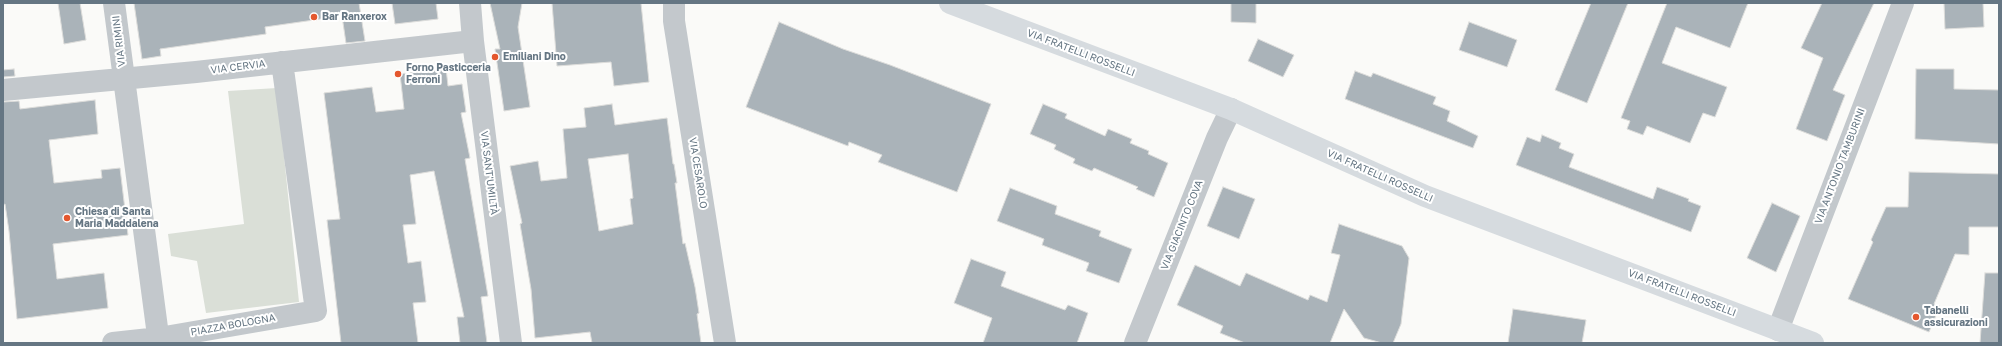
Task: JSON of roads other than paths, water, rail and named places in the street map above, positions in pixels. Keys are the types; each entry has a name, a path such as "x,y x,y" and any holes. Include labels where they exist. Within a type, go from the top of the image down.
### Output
{"main road":[{"name":"VIA FRATELLI ROSSELLI","path":"950,3 1232,109 1425,196 1813,343"}],"street":[{"name":"VIA RIMINI","path":"114,3 124,79"},
{"name":"VIA SANT'UMILTÀ","path":"470,3 473,41 511,343"},
{"name":"VIA CESAROLO","path":"674,3 674,21 725,343"},
{"name":"VIA ANTONIO TAMBURINI","path":"1778,330 1903,3"},
{"name":"VIA CERVIA","path":"3,90 196,72 473,41"},
{"name":"PIAZZA BOLOGNA","path":"159,340 316,311 282,62"},
{"path":"113,343 159,340 124,79"},
{"name":"VIA GIACINTO COVA","path":"1135,343 1217,138 1232,109"}],"place":[{"name":"Bar Ranxerox","path":"314,17"},
{"name":"Emiliani Dino","path":"495,57"},
{"name":"Forno Pasticceria Ferroni","path":"398,74"},
{"name":"Chiesa di Santa Maria Maddalena","path":"67,218"},
{"name":"Tabanelli assicurazioni","path":"1916,317"}]}
